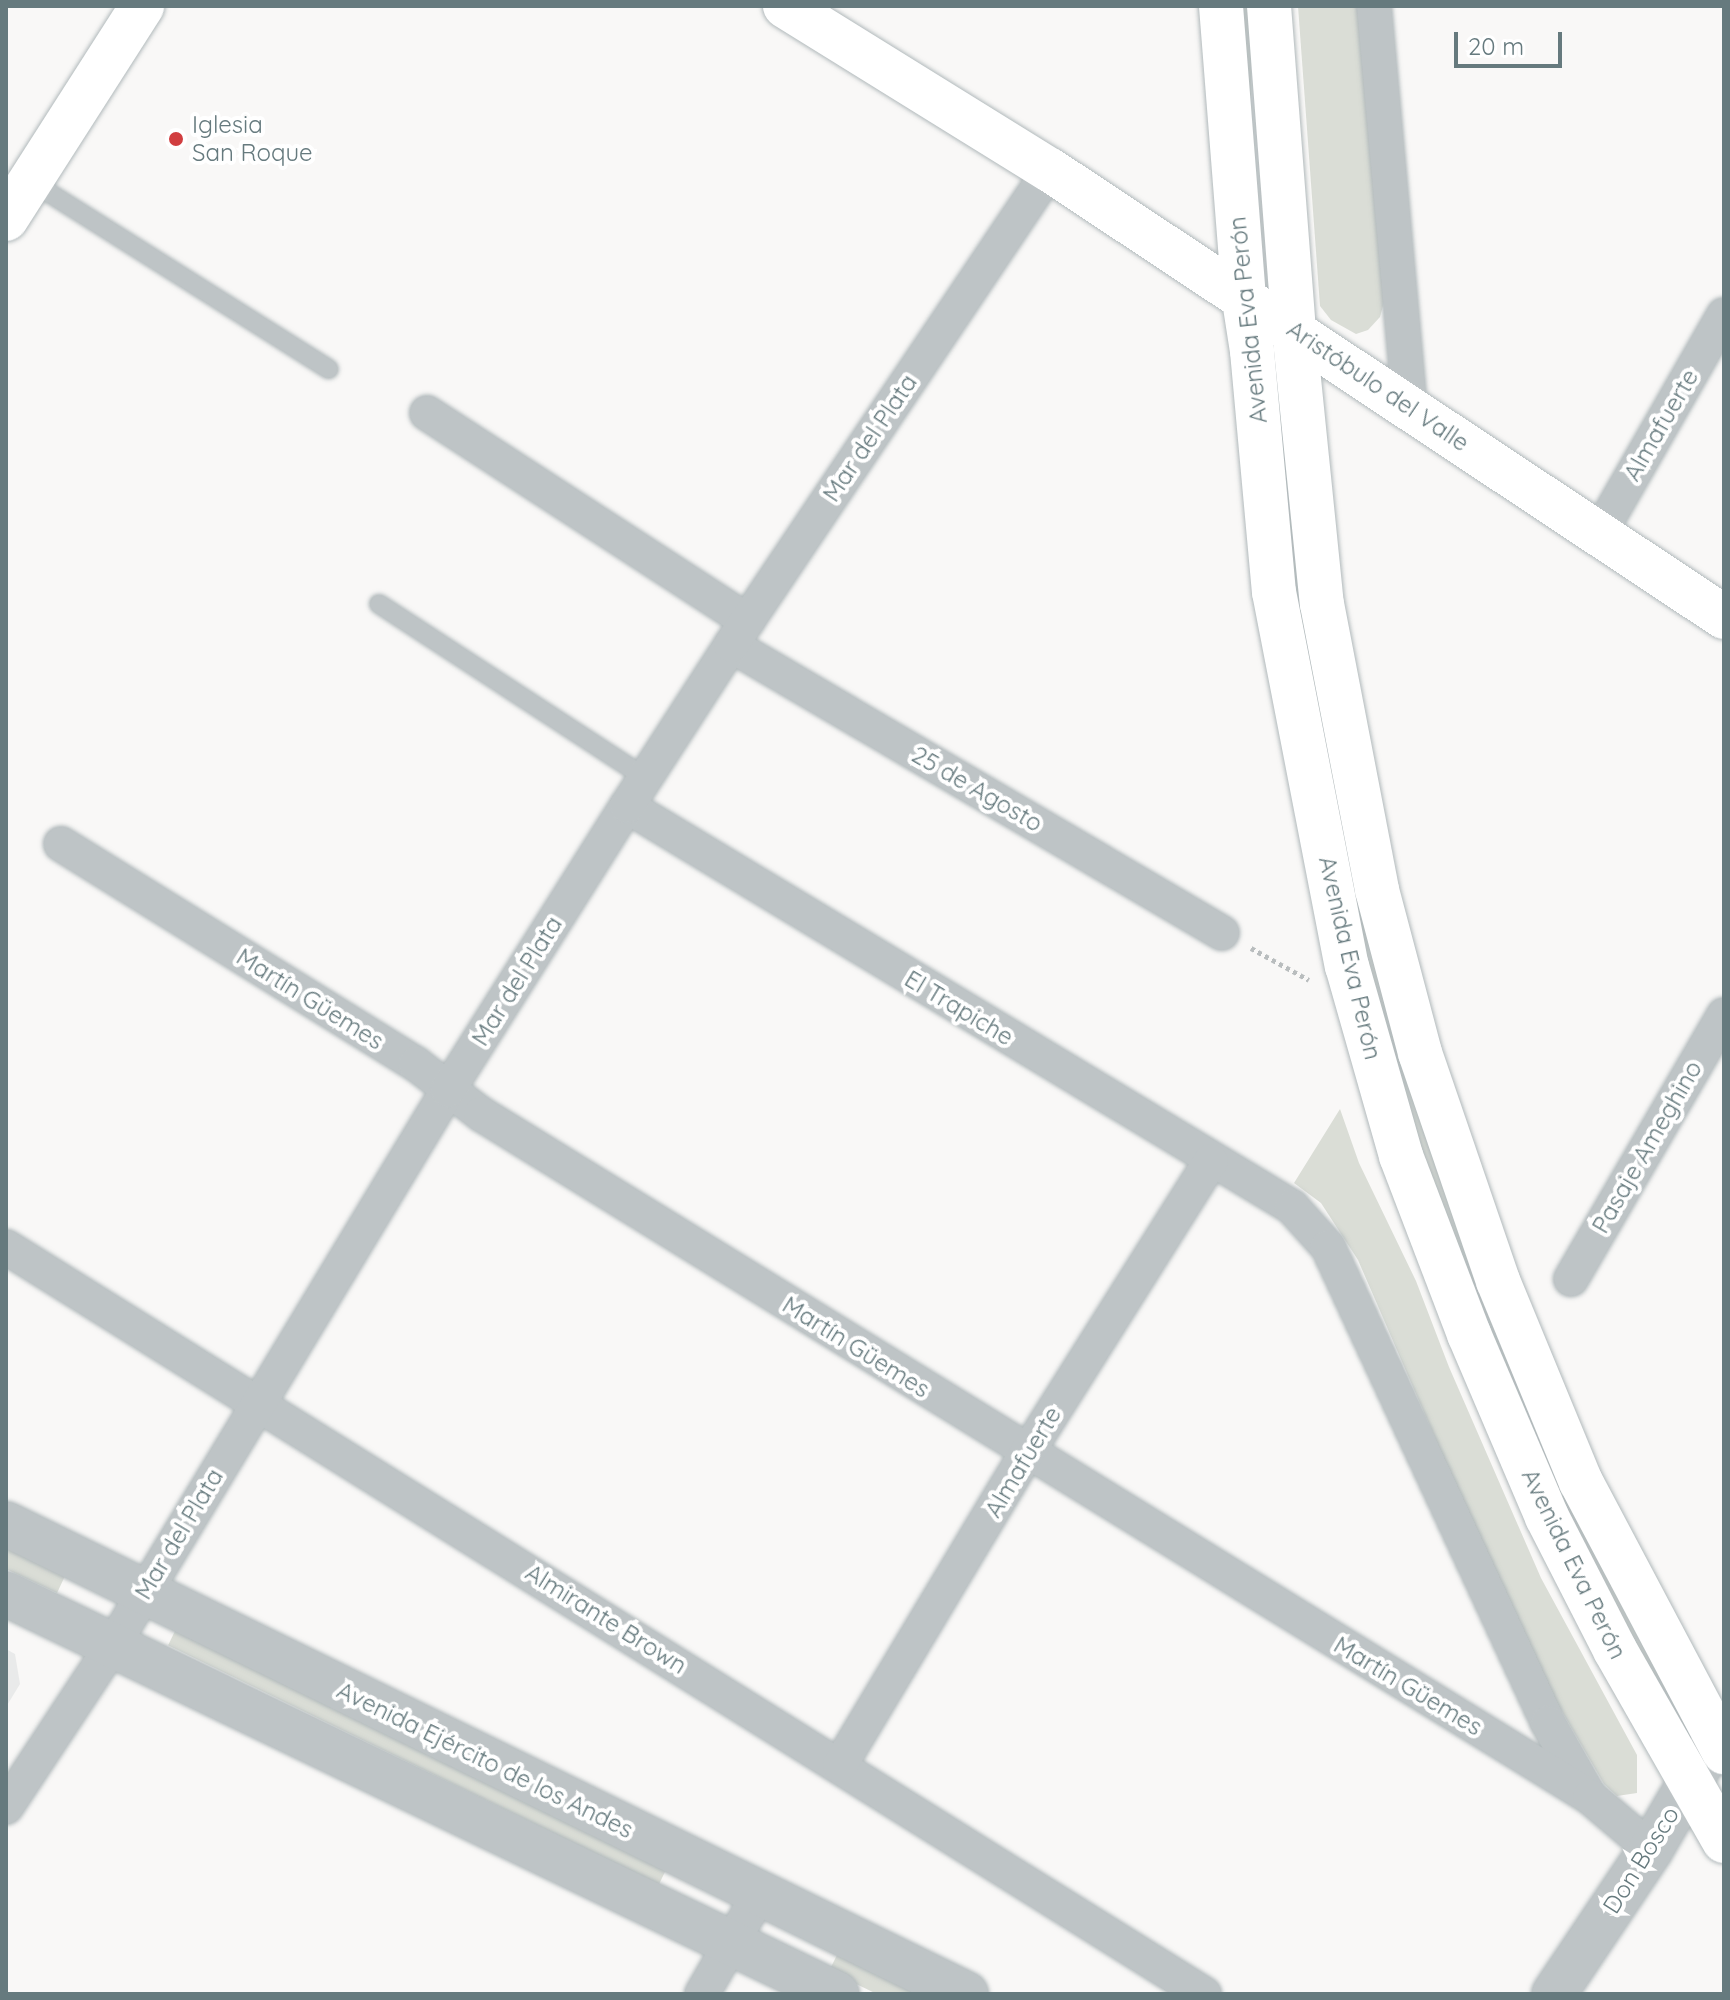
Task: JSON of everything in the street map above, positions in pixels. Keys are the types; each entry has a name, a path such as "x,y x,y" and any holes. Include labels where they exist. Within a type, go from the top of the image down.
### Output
{"main road":[{"path":"6,219 142,6"},
{"name":"Aristóbulo del Valle","path":"785,6 1050,170 1724,617"},
{"name":"Avenida Eva Perón","path":"1221,6 1244,300 1252,351 1274,592 1347,966 1401,1156 1469,1334 1547,1517 1615,1650 1724,1841"},
{"name":"Avenida Eva Perón","path":"1269,6 1294,330 1322,604 1377,890 1420,1053 1498,1281 1581,1482 1721,1738"}],"street":[{"path":"1374,6 1410,406"},
{"name":"Mar del Plata","path":"6,1807 113,1645 448,1090 627,806 739,633 1050,170"},
{"name":"Almafuerte","path":"1599,534 1724,315"},
{"name":"25 de Agosto","path":"427,413 739,633 1222,933"},
{"name":"El Trapiche","path":"627,806 1211,1161 1292,1207 1328,1247 1548,1723 1590,1797"},
{"name":"Martín Güemes","path":"61,844 416,1064 448,1090 1027,1453 1590,1797 1651,1849"},
{"name":"Pasaje Ameghino","path":"1571,1279 1724,1015"},
{"name":"Almafuerte","path":"840,1765 1027,1453 1211,1161"},
{"name":"Almirante Brown","path":"6,1247 1204,1994"},
{"name":"Avenida Ejército de los Andes","path":"6,1524 966,1994"},
{"path":"6,1594 837,1994"},
{"name":"Don Bosco","path":"1554,1994 1721,1738"},
{"path":"702,1994 734,1944 759,1895"}],"lane":[{"path":"30,181 329,369"},
{"path":"379,604 646,778"}],"path":[{"path":"1222,933 1320,986"}],"shaded area":[{"path":"1237,6 1251,6 1251,250 1237,250"},
{"path":"1298,6 1363,6 1386,295 1380,317 1368,330 1356,334 1331,320 1320,306"},
{"path":"1269,371 1282,386 1338,792 1671,1695 1663,1707 1528,1433 1406,1110 1367,971 1301,660"},
{"path":"1340,1109 1359,1163 1416,1281 1449,1367 1541,1578 1637,1755 1637,1793 1617,1796 1604,1784 1529,1655 1358,1260 1321,1203 1294,1183"},
{"path":"6,1548 65,1576 57,1593 6,1569"},
{"path":"176,1629 667,1868 659,1885 168,1645"},
{"path":"6,1649 15,1654 20,1684 6,1707"},
{"path":"837,1955 919,1994 877,1994 829,1971"}],"place":[{"name":"Iglesia San Roque","path":"176,139"}]}
